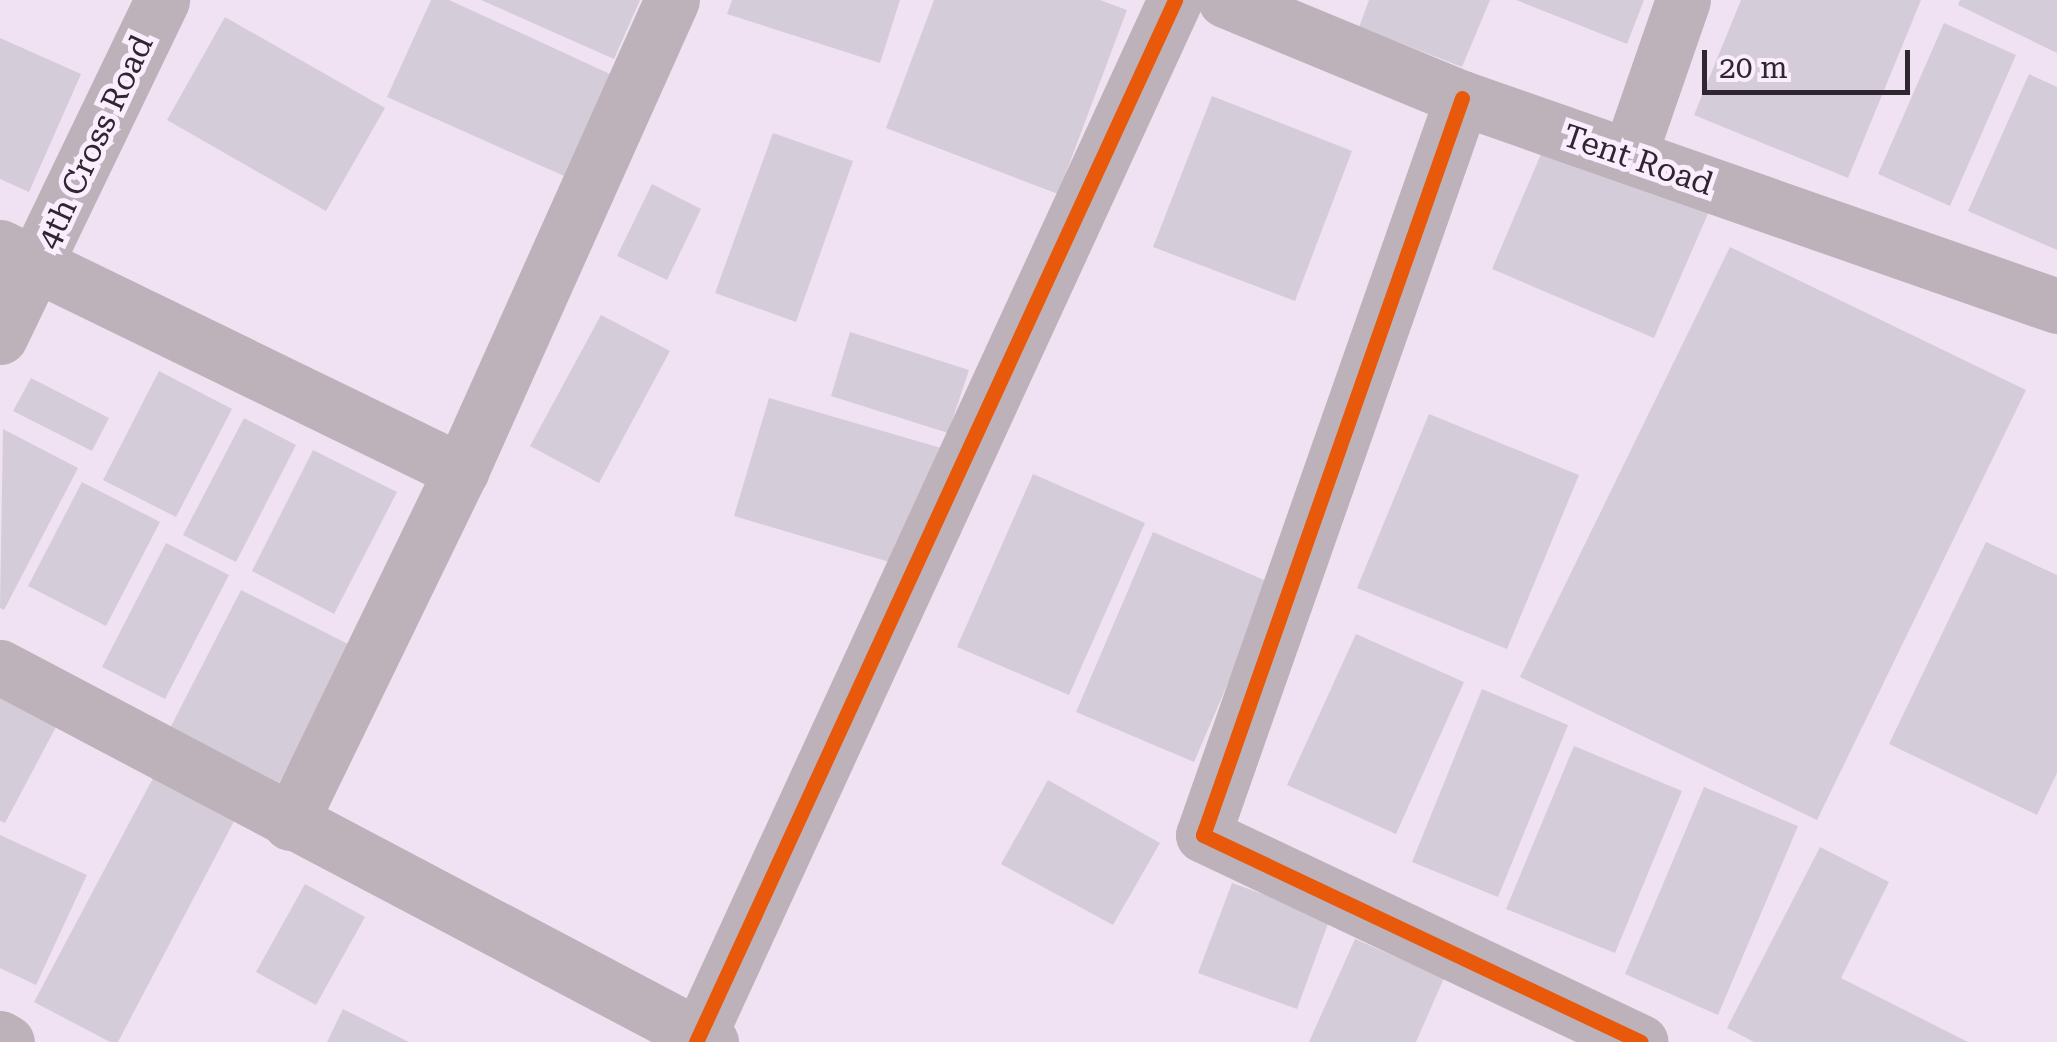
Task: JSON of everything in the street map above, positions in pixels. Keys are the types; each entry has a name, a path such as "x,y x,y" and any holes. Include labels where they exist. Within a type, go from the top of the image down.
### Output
{"street":[{"name":"4th Cross Road","path":"0,337 18,256 162,0"},
{"path":"290,823 460,471 672,0"},
{"path":"0,666 702,1040 1175,0"},
{"name":"Tent Road","path":"1225,0 1318,19 1462,98 2057,306"},
{"path":"1628,156 1683,0"},
{"path":"1462,98 1203,834 1640,1042"},
{"path":"18,256 460,471"},
{"path":"0,1038 7,1042"}],"building":[{"path":"431,0 449,0 610,74 564,176 387,97"},
{"path":"481,0 640,0 614,59"},
{"path":"732,0 900,0 880,63 727,14"},
{"path":"934,0 1100,0 1127,10 1058,194 886,128"},
{"path":"1369,0 1490,0 1462,67 1359,27"},
{"path":"1516,0 1644,0 1627,44"},
{"path":"1741,0 1921,0 1848,178 1694,115"},
{"path":"1960,0 2057,0 2057,53 1958,5"},
{"path":"225,17 385,108 326,211 167,120"},
{"path":"1944,23 2016,55 1950,206 1878,174"},
{"path":"0,38 81,74 29,192 0,179"},
{"path":"2029,74 2057,87 2057,250 1968,211"},
{"path":"1212,96 1352,151 1295,301 1153,247"},
{"path":"773,133 853,161 796,322 715,293"},
{"path":"1547,140 1710,209 1654,338 1492,269"},
{"path":"652,184 701,209 667,280 617,256"},
{"path":"1730,247 2026,390 1817,820 1520,677"},
{"path":"601,315 670,351 599,483 530,446"},
{"path":"850,332 969,370 948,433 831,396"},
{"path":"159,371 232,409 176,517 103,480"},
{"path":"31,378 109,418 92,451 13,411"},
{"path":"769,398 948,450 913,569 734,516"},
{"path":"1429,414 1579,475 1507,649 1357,588"},
{"path":"244,418 296,445 236,562 183,535"},
{"path":"3,429 78,468 4,610 0,608"},
{"path":"313,450 397,492 334,614 252,571"},
{"path":"1033,474 1145,523 1069,695 957,647"},
{"path":"82,482 160,522 106,626 28,586"},
{"path":"1153,532 1271,583 1194,762 1076,712"},
{"path":"1986,542 2057,575 2057,773 2037,815 1889,744"},
{"path":"166,543 229,575 165,699 102,667"},
{"path":"241,590 350,645 275,791 166,736"},
{"path":"1356,634 1464,682 1396,834 1287,785"},
{"path":"1482,689 1568,725 1498,897 1412,862"},
{"path":"0,695 57,725 5,823 0,821"},
{"path":"1574,746 1682,791 1615,953 1506,909"},
{"path":"160,765 241,808 118,1042 110,1042 34,1002"},
{"path":"1048,780 1160,843 1113,925 1001,864"},
{"path":"1704,787 1798,826 1718,1015 1625,974"},
{"path":"0,835 87,875 36,985 0,968"},
{"path":"1820,847 1889,882 1841,978 1968,1042 1754,1042 1727,1028"},
{"path":"1232,883 1330,918 1297,1009 1198,973"},
{"path":"305,884 365,917 316,1005 256,972"},
{"path":"1355,939 1444,978 1416,1042 1309,1042"},
{"path":"343,1009 409,1042 327,1042"}],"cycle path":[{"path":"696,1042 1175,0"},
{"path":"1462,98 1203,835 1640,1042"}]}
